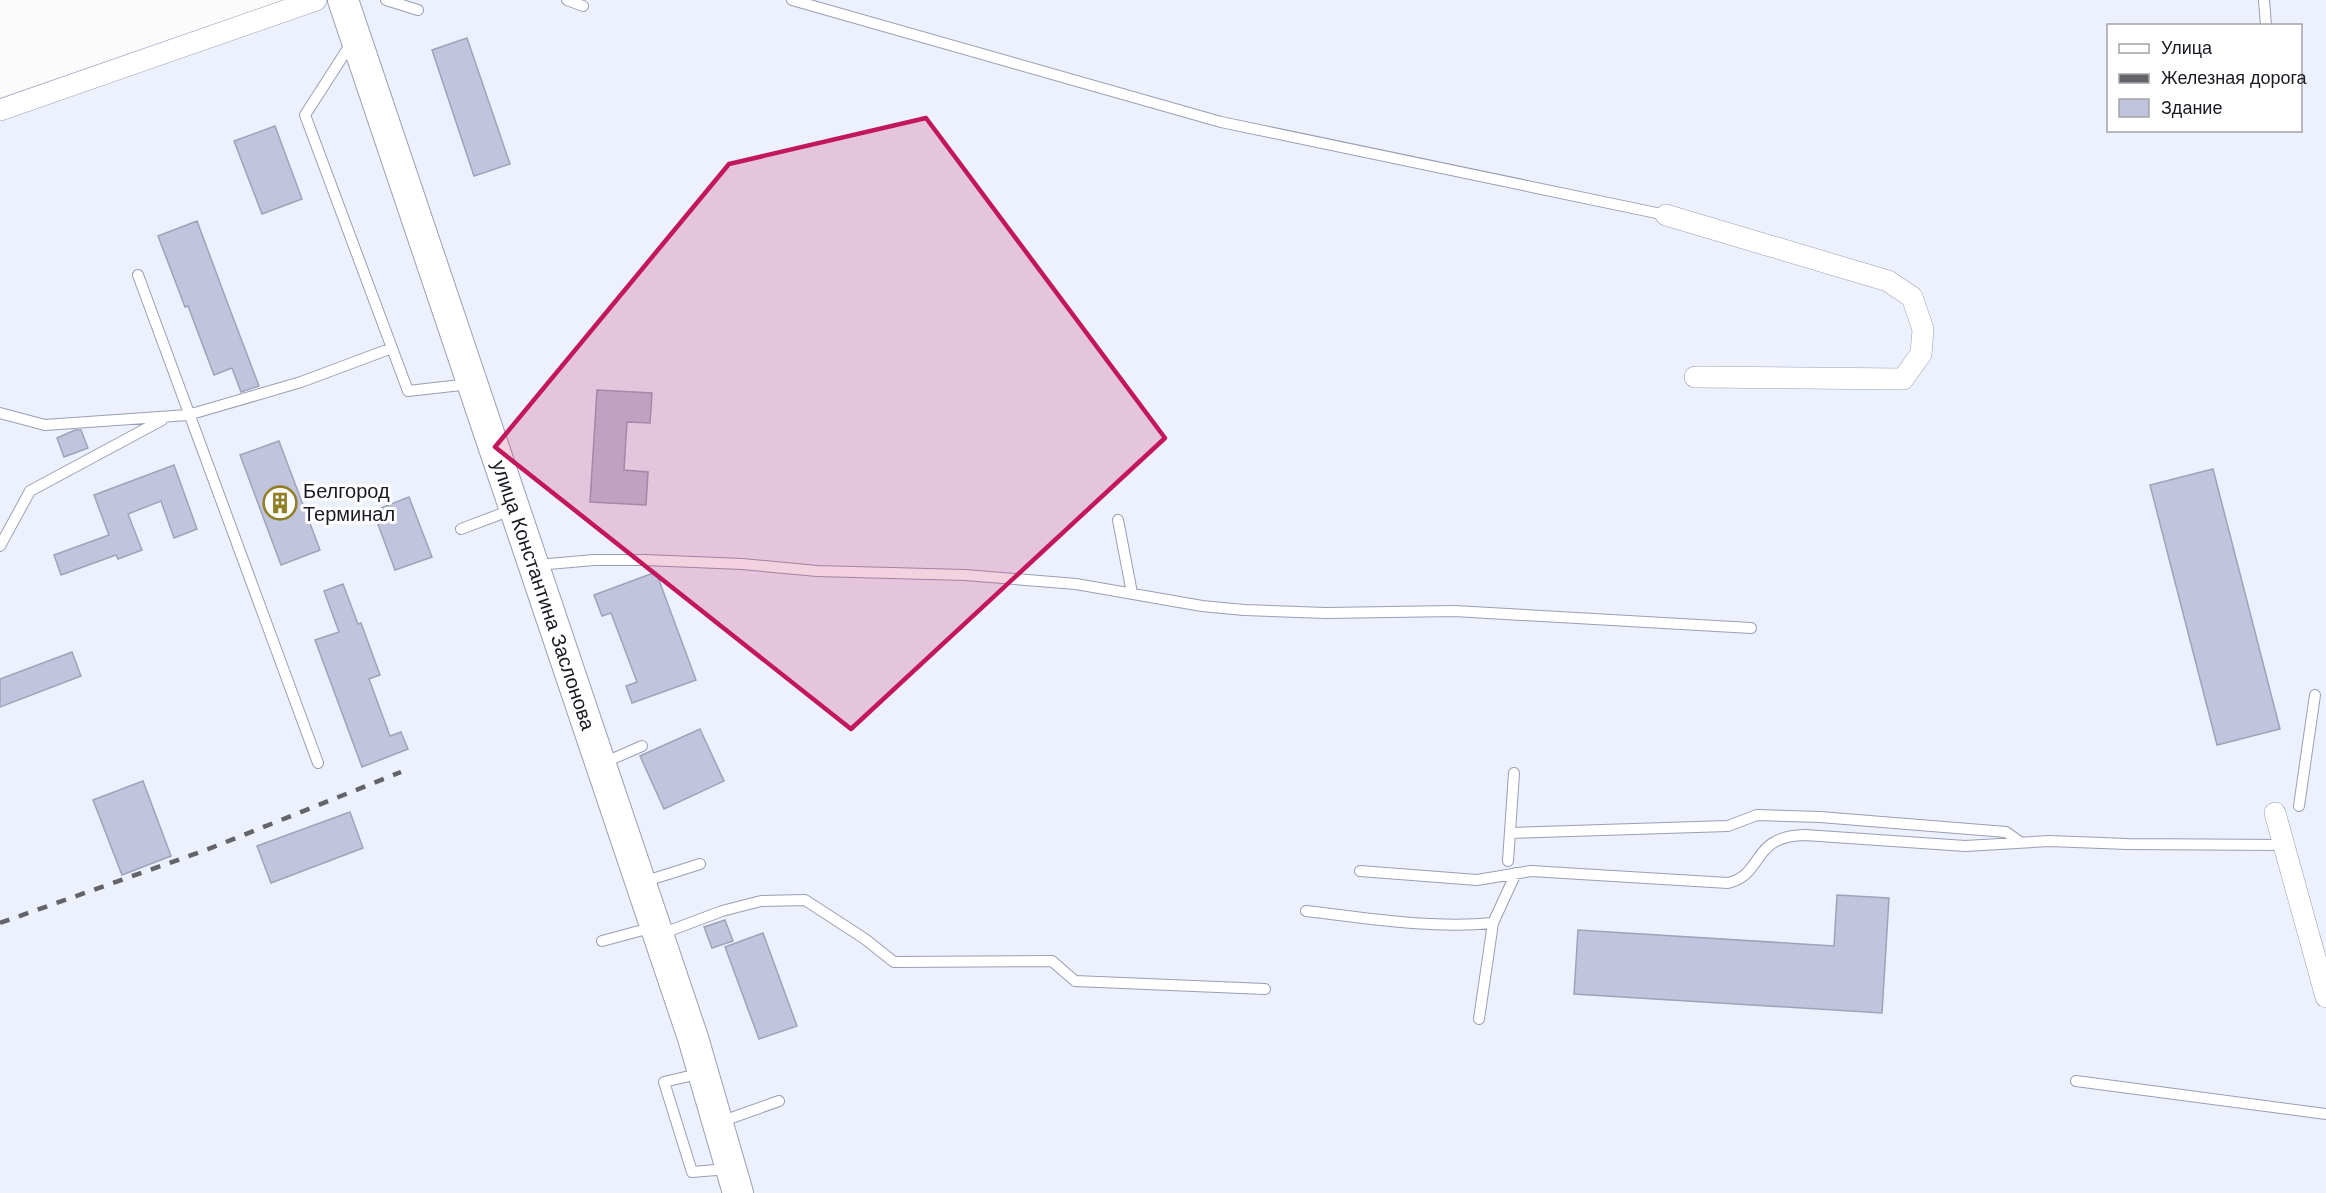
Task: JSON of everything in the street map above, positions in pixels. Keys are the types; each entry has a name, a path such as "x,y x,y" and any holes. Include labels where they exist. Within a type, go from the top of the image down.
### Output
{"street":[{"path":"0,110 316,0"},
{"name":"улица Константина Заслонова","path":"343,0 693,1038 735,1181"},
{"path":"1666,215 1888,281 1912,297 1923,329 1922,354 1903,379 1695,377"},
{"path":"2275,813 2321,961 2326,997"}],"lane":[{"path":"386,0 418,10"},
{"path":"567,0 583,6"},
{"path":"792,0 1221,122 1666,215"},
{"path":"2264,0 2266,24"},
{"path":"356,37 305,115 408,391 472,384"},
{"path":"138,275 318,763"},
{"path":"0,413 45,425 188,415 301,382 392,348"},
{"path":"0,546 30,491 165,418"},
{"path":"461,529 514,509"},
{"path":"1118,520 1131,593"},
{"path":"533,566 594,560 670,560 817,571 1024,579 1076,584 1202,606 1244,610 1326,613 1454,611 1751,627"},
{"path":"2299,807 2315,695"},
{"path":"601,764 642,746"},
{"path":"1508,861 1514,773"},
{"path":"1510,833 1728,826 1756,815 1820,817 2006,832 2020,842"},
{"path":"1360,872 1467,880 1539,871 1728,883 1745,876 1763,851 1772,843 1779,838 1791,835 1851,836 1965,846 2069,841 2127,844 2284,845"},
{"path":"640,883 700,864"},
{"path":"1479,1019 1492,923 1516,873"},
{"path":"602,941 657,931 761,901 805,900 865,939 894,962 1052,961 1075,981 1265,989"},
{"path":"1306,911 1382,920 1470,925 1492,923"},
{"path":"702,1073 664,1082 692,1172 735,1181"},
{"path":"2076,1081 2326,1114"},
{"path":"717,1123 779,1101"}],"highlighted area":[{"path":"926,118 1165,438 851,729 495,447 729,164"}],"shaded area":[{"path":"283,0 2326,0 2326,1193 0,1193 0,97"}],"building":[{"path":"467,38 510,164 474,176 432,50"},
{"path":"275,126 302,199 262,214 234,141"},
{"path":"197,221 259,386 241,392 232,368 214,375 158,236"},
{"path":"597,390 652,393 650,423 627,422 624,470 648,472 646,505 590,502"},
{"path":"75,430 81,430 88,448 64,457 57,438"},
{"name":"Белгород Терминал","path":"279,441 320,550 281,565 240,455"},
{"path":"174,465 197,529 174,538 161,501 128,514 142,550 118,559 116,555 61,575 54,555 109,535 94,495"},
{"path":"2213,469 2280,729 2217,745 2150,485"},
{"path":"409,497 432,557 395,570 373,511"},
{"path":"656,572 696,680 632,703 626,686 637,682 611,613 602,616 594,595"},
{"path":"343,584 358,624 361,623 380,675 369,679 390,736 401,732 408,749 362,767 315,640 339,632 324,591"},
{"path":"72,652 81,676 0,707 0,679"},
{"path":"700,729 724,781 664,809 640,756"},
{"path":"143,781 171,856 122,875 93,800"},
{"path":"350,812 363,848 271,883 257,846"},
{"path":"1837,895 1889,898 1882,1013 1574,994 1578,930 1834,946"},
{"path":"725,920 733,941 712,948 704,927"},
{"path":"763,933 797,1026 759,1039 725,947"}],"railway":[{"path":"0,923 206,850 401,772"}],"place":[{"name":"Белгород Терминал","path":"280,503"}]}
